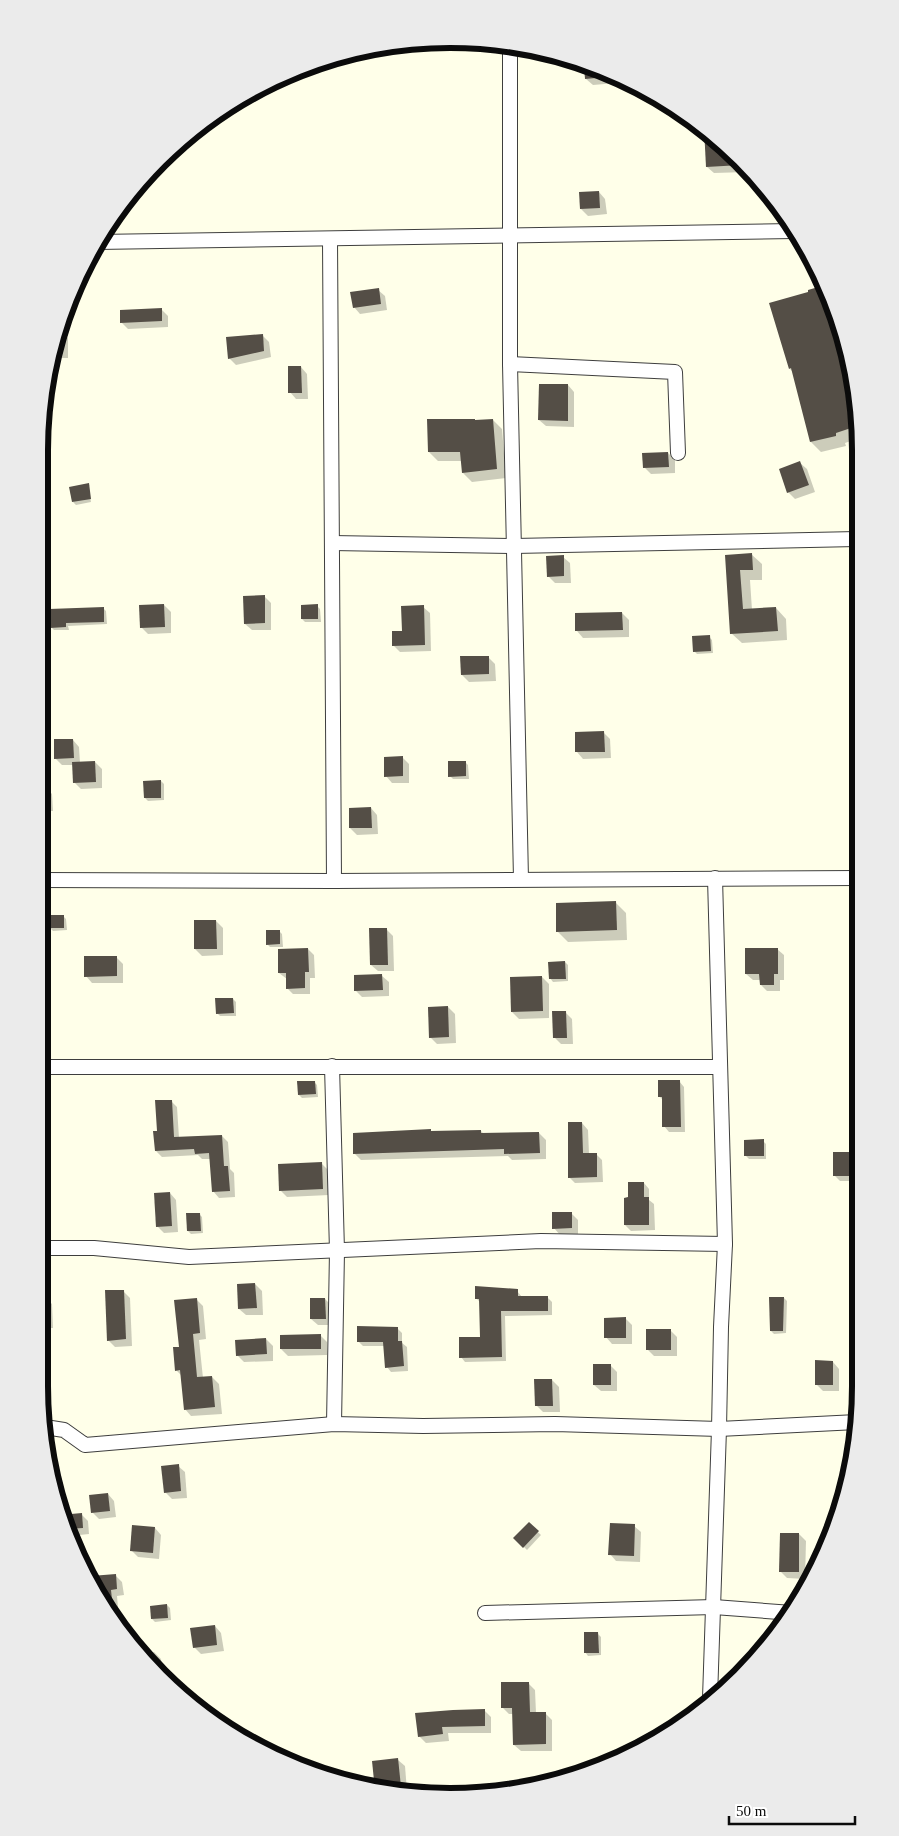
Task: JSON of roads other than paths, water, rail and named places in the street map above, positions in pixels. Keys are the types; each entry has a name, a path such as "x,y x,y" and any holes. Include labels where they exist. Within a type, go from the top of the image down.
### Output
{"street":[{"path":"510,52 510,364 521,879"},
{"path":"105,242 787,231"},
{"path":"330,238 334,881"},
{"path":"510,364 675,372 678,453"},
{"path":"332,544 514,546 852,539"},
{"path":"710,1693 724,1244 715,878"},
{"path":"48,880 334,881 852,878"},
{"path":"332,1066 337,1251 334,1424"},
{"path":"48,1067 720,1067"},
{"path":"48,1248 94,1248 189,1257 541,1241 724,1244"},
{"path":"50,1428 64,1430 85,1445 334,1424 423,1426 554,1424 719,1429 850,1422"},
{"path":"485,1613 714,1607 783,1611"}]}
